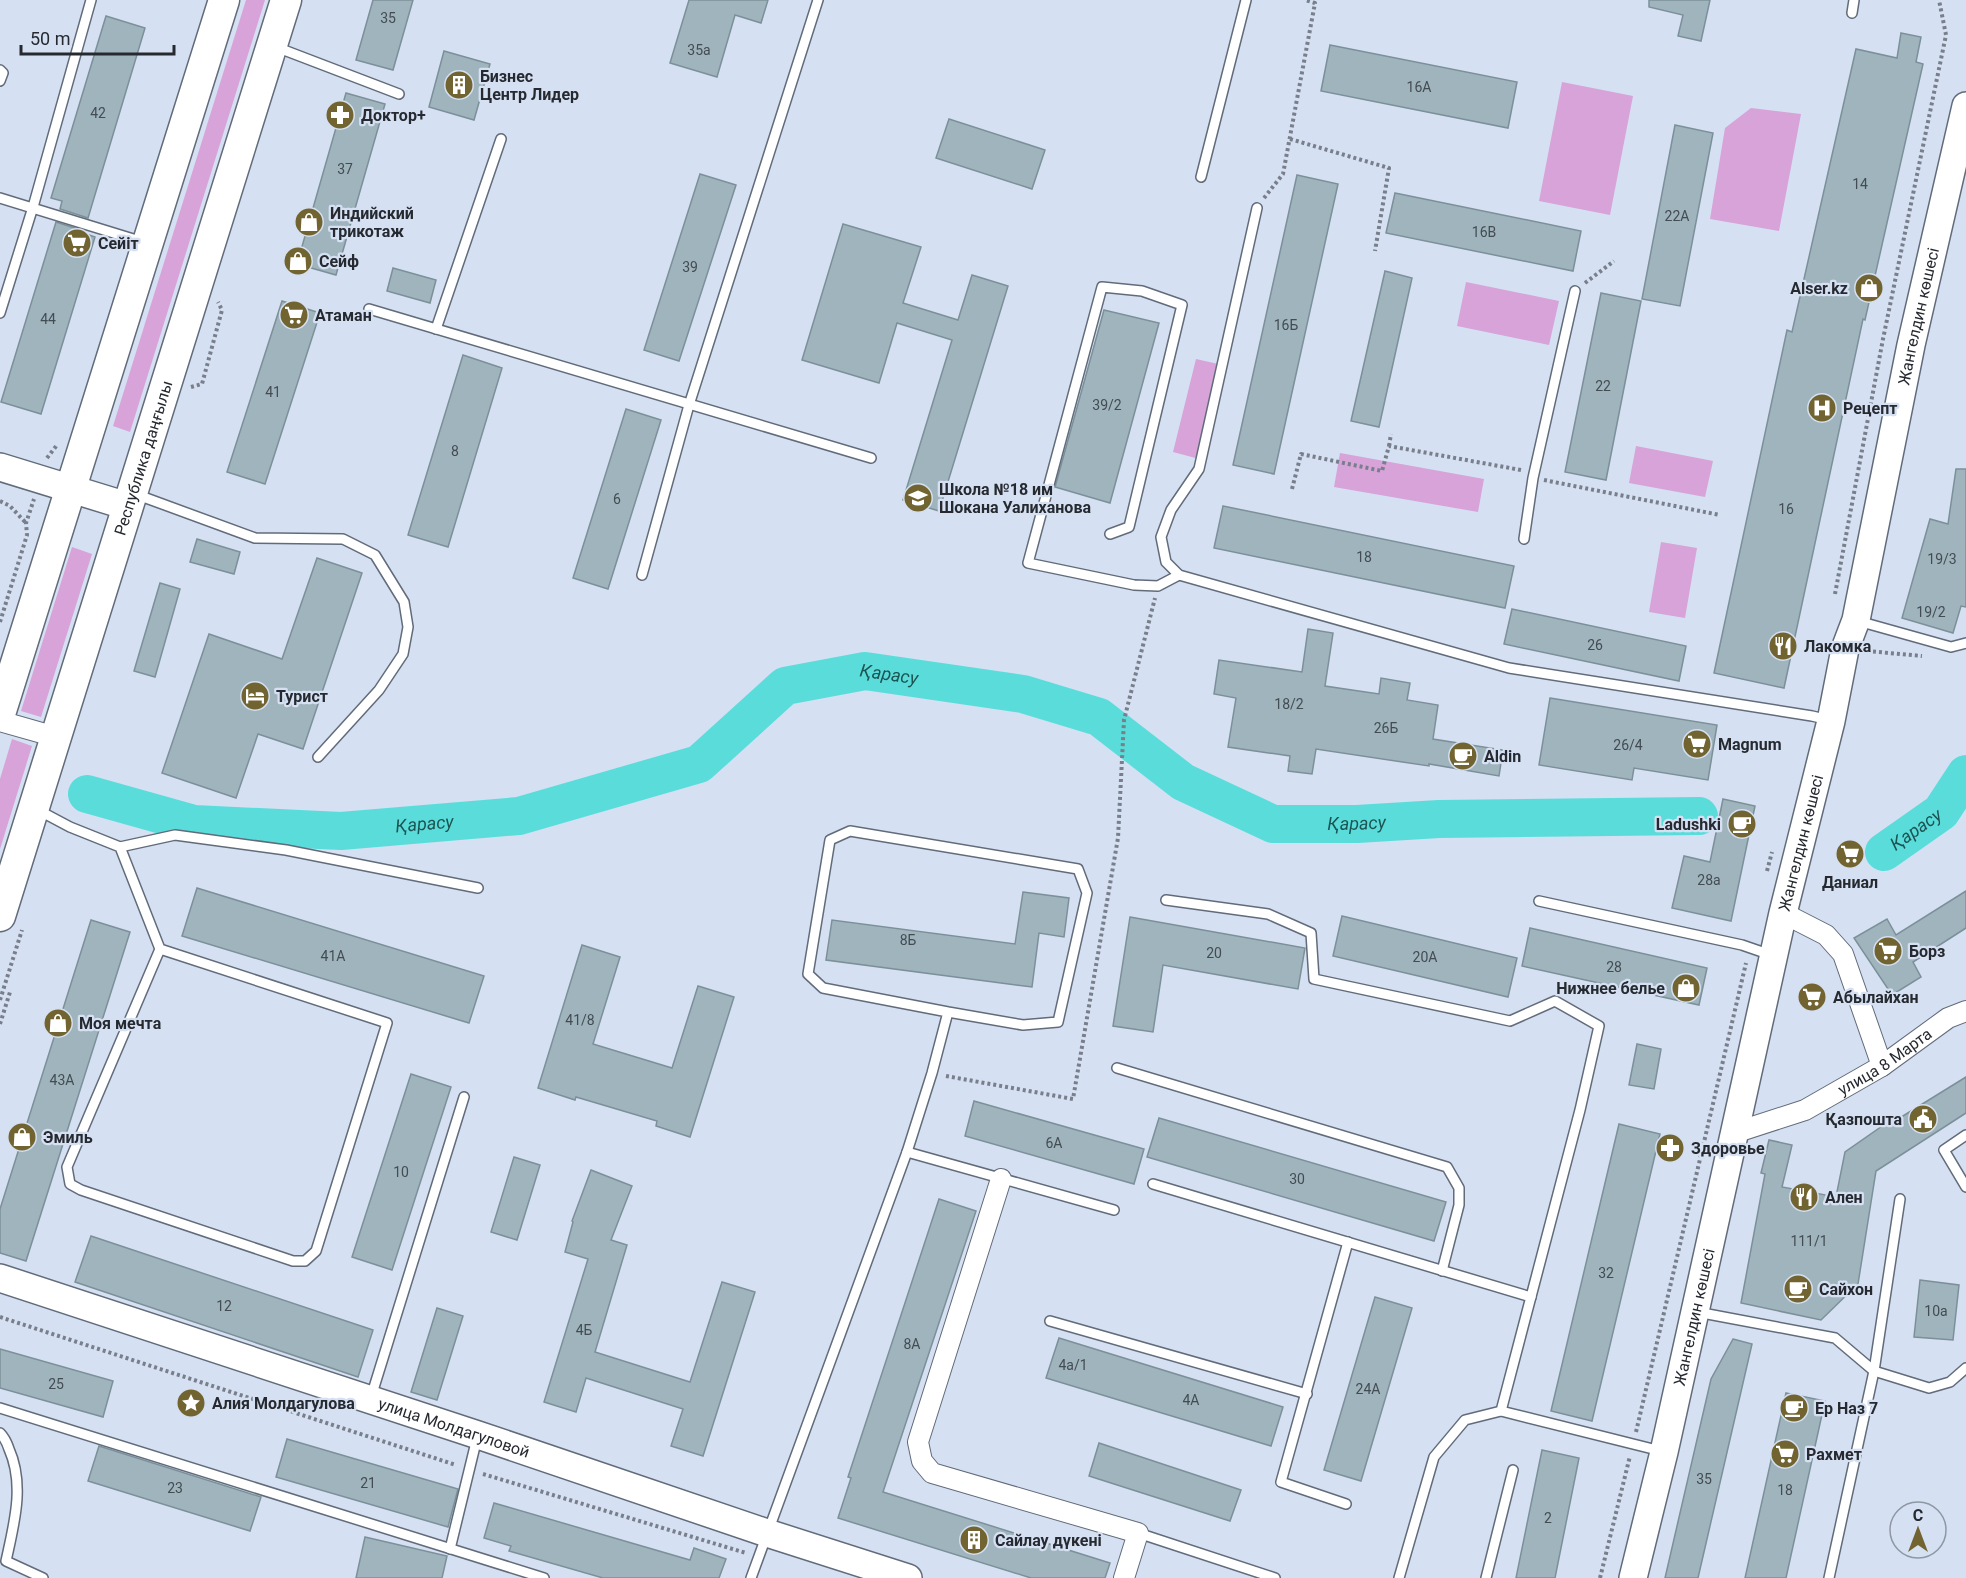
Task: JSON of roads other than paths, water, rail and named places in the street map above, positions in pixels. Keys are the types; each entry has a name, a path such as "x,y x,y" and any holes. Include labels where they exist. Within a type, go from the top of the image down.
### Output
{"main road":[{"path":"0,714 224,0"},
{"name":"Республика даңғылы","path":"0,916 286,0"},
{"name":"Жангелдин көшесі","path":"1633,1578 1664,1452 1734,1133 1761,952 1783,913 1831,721 1845,649 1856,620 1911,345 1966,106"},
{"path":"0,467 71,488 130,500"},
{"name":"улица Молдагуловой","path":"0,1278 478,1435 763,1545 908,1578"}],"street":[{"path":"0,721 56,737"},
{"path":"1783,913 1826,935 1843,954 1882,1066"},
{"name":"улица 8 Марта","path":"1734,1133 1805,1110 1882,1066 1948,1018 1966,1011"},
{"path":"1001,1179 918,1443 922,1461 932,1473 1138,1533 1125,1578"}],"lane":[{"path":"0,314 33,207 91,0"},
{"path":"642,575 689,405 818,0"},
{"path":"1201,177 1246,0"},
{"path":"1852,13 1854,0"},
{"path":"272,45 399,94"},
{"path":"0,70 3,73 0,81"},
{"path":"436,329 501,139"},
{"path":"0,198 148,243"},
{"path":"1257,208 1199,469 1171,510 1161,537 1166,562 1179,575 1509,668 1812,716 1831,721"},
{"path":"1110,534 1129,527 1182,304 1142,291 1102,287 1028,563 1134,585 1158,586 1179,575"},
{"path":"1524,539 1533,475 1575,291"},
{"path":"369,309 871,458"},
{"path":"130,500 255,538 343,538 375,555 404,602 408,627 403,654 379,690 318,756"},
{"path":"1856,620 1951,647 1966,643"},
{"path":"34,808 70,827 120,847 175,835 286,850 478,888"},
{"path":"850,831 1078,869 1087,893 1058,1022 1023,1025 948,1012 823,988 808,975 830,840 850,831"},
{"path":"120,847 160,949 68,1167 70,1184 81,1190 293,1261 305,1261 316,1251 387,1023 160,949"},
{"path":"1166,900 1268,914 1311,933 1314,979 1510,1021 1555,1001 1599,1026 1580,1110 1501,1412"},
{"path":"1539,901 1761,952"},
{"path":"752,1578 907,1152 948,1012"},
{"path":"1117,1068 1447,1167 1459,1188 1459,1205 1442,1270"},
{"path":"370,1399 464,1097"},
{"path":"1966,1135 1944,1150 1966,1187"},
{"path":"907,1152 1114,1210"},
{"path":"1153,1184 1531,1297"},
{"path":"1829,1578 1874,1371 1900,1199"},
{"path":"1346,1504 1281,1482 1348,1242"},
{"path":"1694,1312 1835,1338 1874,1371 1929,1388 1950,1382 1966,1368"},
{"path":"1050,1321 1307,1394"},
{"path":"0,1408 544,1578"},
{"path":"1399,1578 1434,1457 1465,1420 1501,1412 1664,1452"},
{"path":"0,1433 14,1461 18,1502 6,1561 44,1578"},
{"path":"450,1549 478,1435"},
{"path":"1486,1578 1513,1470"},
{"path":"1138,1533 1275,1578"}],"waterway":[{"name":"Қарасу","path":"87,794 194,824 341,831 519,816 699,764 785,686 865,671 1023,694 1099,717 1183,782 1273,824 1357,824 1439,819 1699,816"},
{"name":"Қарасу","path":"1884,852 1941,812 1966,774"}],"place":[{"name":"Бизнес Центр Лидер","path":"459,85"},
{"name":"Доктор+","path":"340,115"},
{"name":"Индийский трикотаж","path":"309,222"},
{"name":"Сейіт","path":"77,243"},
{"name":"Сейф","path":"298,261"},
{"name":"Alser.kz","path":"1869,288"},
{"name":"Атаман","path":"294,315"},
{"name":"Рецепт","path":"1822,408"},
{"name":"Школа №18 им Шокана Уалиханова","path":"918,498"},
{"name":"Лакомка","path":"1783,646"},
{"name":"Турист","path":"255,696"},
{"name":"Magnum","path":"1697,744"},
{"name":"Aldin","path":"1463,756"},
{"name":"Ladushki","path":"1742,824"},
{"name":"Даниал","path":"1850,854"},
{"name":"Борз","path":"1888,951"},
{"name":"Нижнее белье","path":"1686,988"},
{"name":"Абылайхан","path":"1812,997"},
{"name":"Моя мечта","path":"58,1023"},
{"name":"Қазпошта","path":"1923,1119"},
{"name":"Эмиль","path":"22,1137"},
{"name":"Здоровье","path":"1670,1148"},
{"name":"Ален","path":"1804,1197"},
{"name":"Сайхон","path":"1798,1289"},
{"name":"Алия Молдагулова","path":"191,1403"},
{"name":"Ер Наз 7","path":"1794,1408"},
{"name":"Рахмет","path":"1785,1454"},
{"name":"Сайлау дүкені","path":"974,1540"}]}
